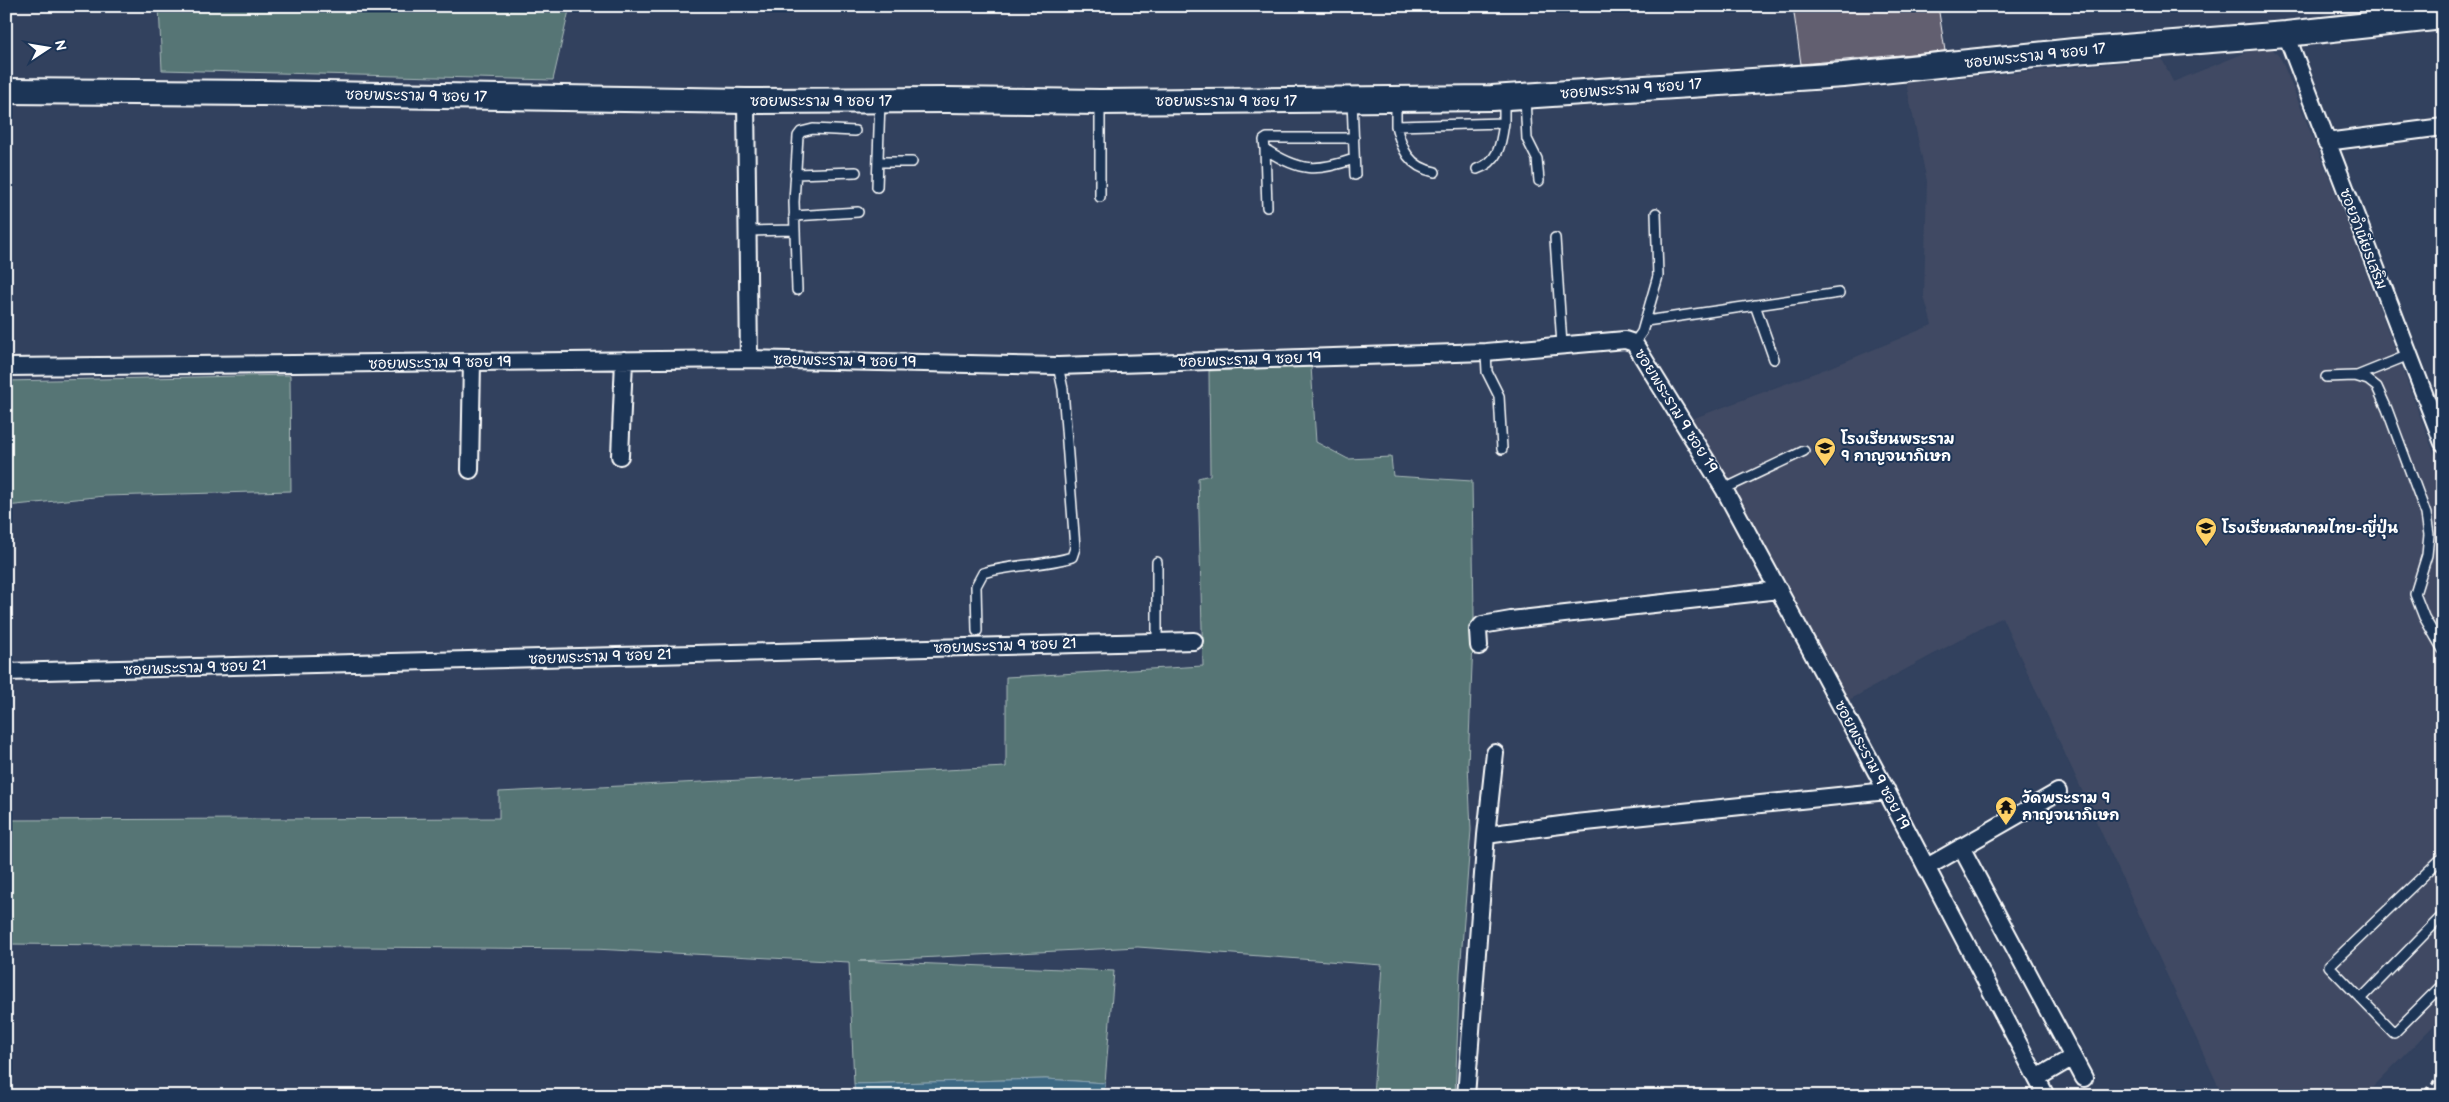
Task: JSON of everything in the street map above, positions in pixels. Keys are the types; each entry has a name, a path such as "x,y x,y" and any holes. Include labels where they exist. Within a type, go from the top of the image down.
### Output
{"street":[{"name":"ซอยพระราม 9 ซอย 17","path":"6,92 282,93 746,101 1100,102 1396,100 1514,97 1843,75 2074,51 2286,34 2431,14"},
{"name":"ซอยจำเนียรเสริม","path":"2286,34 2443,443"},
{"path":"746,101 749,359"},
{"path":"2326,142 2443,127"},
{"name":"ซอยพระราม 9 ซอย 19","path":"6,367 749,359 1058,366 1486,352 1621,339 1634,343 1724,489 1927,867 2046,1096"},
{"path":"620,456 624,360"},
{"path":"470,470 472,362"},
{"path":"1480,646 1478,630 1482,625 1510,620 1779,590"},
{"name":"ซอยพระราม 9 ซอย 21","path":"6,672 1194,641"},
{"path":"1466,1096 1486,835 1495,753"},
{"path":"1486,835 1576,823 1886,791"},
{"path":"1927,867 2058,792"},
{"path":"1961,847 2084,1078"},
{"path":"2037,1078 2073,1057"}],"lane":[{"path":"1477,170 1487,166 1495,158 1504,123 1514,97"},
{"path":"1514,97 1527,139 1537,159 1539,181"},
{"path":"877,187 880,100"},
{"path":"1352,100 1355,175"},
{"path":"1396,100 1396,126 1408,159 1420,168 1435,172"},
{"path":"1100,102 1100,197"},
{"path":"1396,126 1504,123"},
{"path":"797,290 794,216 795,174 796,146 801,132 813,129 855,131"},
{"path":"1267,208 1264,140 1267,138 1354,138"},
{"path":"1265,150 1298,167 1311,169 1332,166 1354,159"},
{"path":"878,162 912,162"},
{"path":"795,174 856,172"},
{"path":"794,216 858,212"},
{"path":"1634,343 1642,332 1658,276 1656,213"},
{"path":"748,231 795,230"},
{"path":"1555,238 1562,345"},
{"path":"1646,320 1839,293"},
{"path":"1755,306 1774,359"},
{"path":"1486,352 1487,372 1499,396 1502,449"},
{"path":"2326,377 2357,376 2409,355"},
{"path":"978,631 976,586 983,573 997,568 1059,561 1072,557 1075,548 1064,389 1058,366"},
{"path":"2357,376 2368,380 2377,387 2426,514 2429,535 2427,555 2415,594 2424,617 2443,650"},
{"path":"1724,489 1804,451"},
{"path":"1157,562 1157,642"},
{"path":"2443,857 2329,966 2394,1033 2443,984"},
{"path":"2361,999 2443,915"}],"path":[{"path":"2421,1096 2443,1073"}],"shaded area":[{"name":"โรงเรียนสมาคมไทย-ญี่ปุ่น","path":"2270,46 2281,59 2343,212 2443,477 2443,1016 2364,1096 2223,1096 2002,617 1847,701 1748,516 1692,419 1839,364 1932,325 1924,296 1927,181 1906,83 2162,59 2173,82 2255,49"},
{"path":"1046,1079 1105,1083 1104,1096 855,1096 854,1084"}],"green space":[{"path":"159,6 570,6 553,80 162,70"},
{"path":"1311,366 1316,442 1348,459 1391,457 1393,476 1472,481 1474,617 1468,764 1471,830 1460,972 1455,1096 1373,1096 1382,965 1138,947 858,961 1114,971 1105,1083 1046,1079 854,1084 849,962 594,949 6,944 6,820 499,818 499,792 1006,767 1006,677 1203,666 1198,478 1210,475 1209,371"},
{"path":"290,375 291,491 105,496 6,506 6,381"}],"building":[{"path":"1793,6 1938,6 1945,51 1801,64"}],"place":[{"name":"โรงเรียนพระราม 9 กาญจนาภิเษก","path":"1825,467"},
{"name":"โรงเรียนสมาคมไทย-ญี่ปุ่น","path":"2206,547"},
{"name":"วัดพระราม 9 กาญจนาภิเษก","path":"2006,826"}]}
